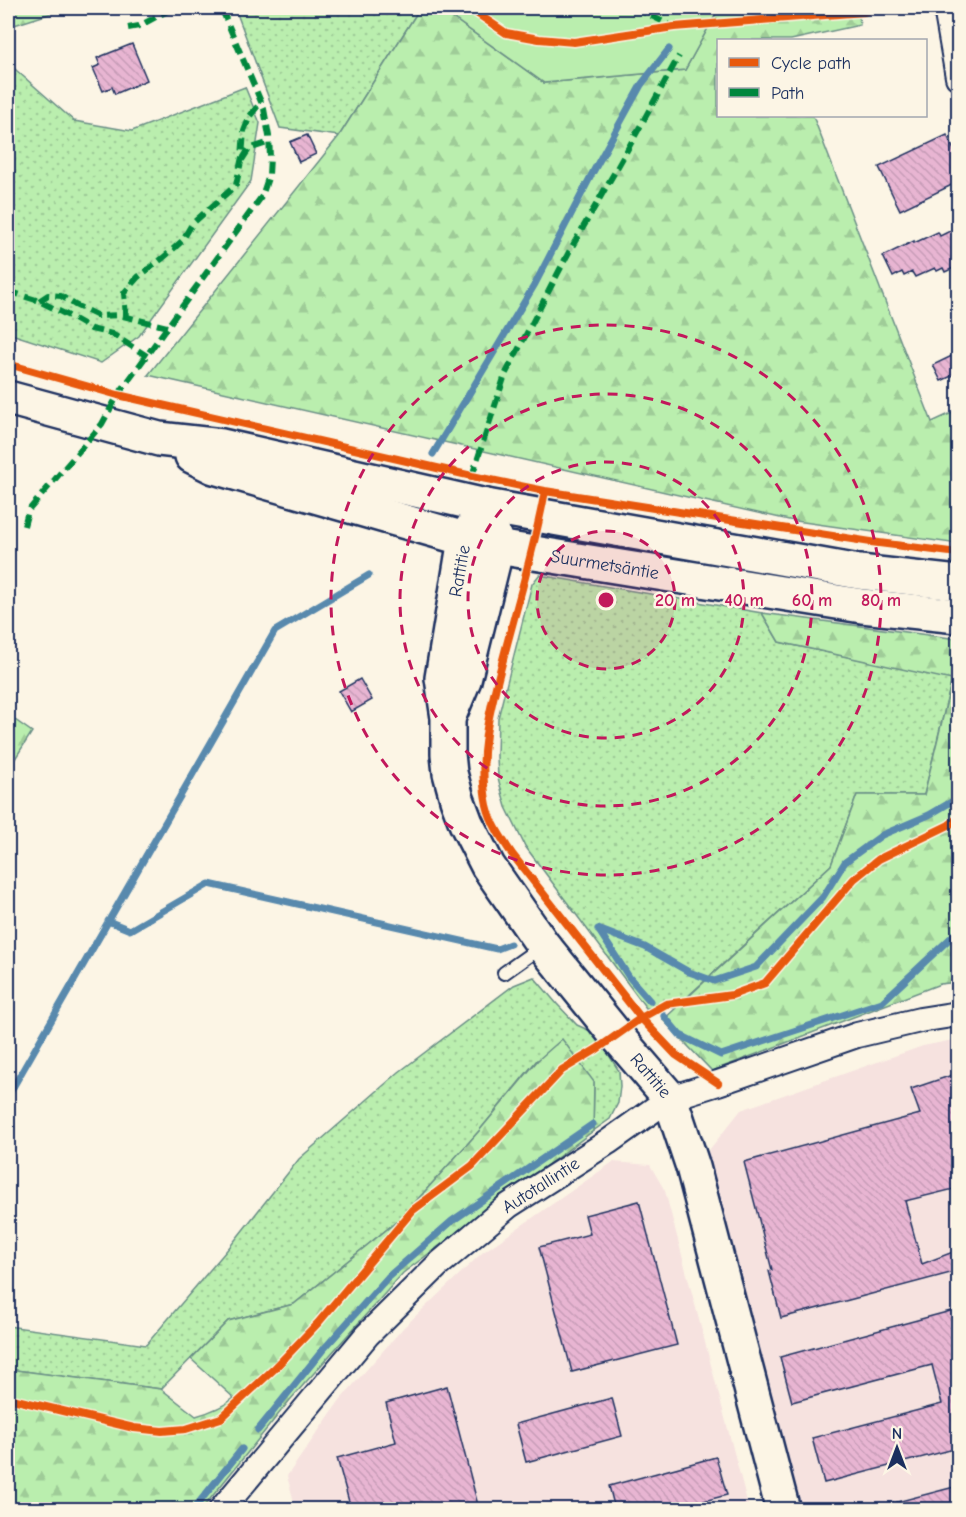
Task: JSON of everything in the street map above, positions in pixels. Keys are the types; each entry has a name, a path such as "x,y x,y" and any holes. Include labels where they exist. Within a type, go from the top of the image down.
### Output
{"main road":[{"name":"Suurmetsäntie","path":"8,398 159,439 222,446 486,506 859,572 958,583"},
{"name":"Suurmetsäntie","path":"159,439 214,466 497,547 862,606 958,616"},
{"name":"Rattitie","path":"486,506 465,539 442,678 448,718 450,773 457,799 466,823 488,866 543,945 670,1098 693,1167 783,1509"},
{"name":"Rattitie","path":"448,718 464,680 497,547 486,506"}],"street":[{"path":"946,8 958,77"},
{"name":"Autotallintie","path":"234,1504 367,1335 438,1265 508,1206 608,1142 670,1098 856,1035 958,1014"}],"lane":[{"path":"504,973 543,945"}],"shaded area":[{"path":"958,1039 958,1509 801,1509 705,1155 741,1110 923,1046"},
{"path":"613,1162 650,1165 665,1191 749,1509 296,1509 287,1476 340,1400 404,1327 482,1253"}],"green space":[{"path":"8,8 68,8 8,27"},
{"path":"235,8 420,8 339,136 280,128"},
{"path":"420,8 439,8 544,83 685,70 719,8 858,8 860,25 796,39 717,39 717,117 813,117 932,422 958,410 958,544 789,520 148,375 339,136"},
{"path":"439,8 719,8 685,70 544,83"},
{"path":"8,63 74,121 132,131 245,87 260,123 251,181 139,336 101,363 8,333"},
{"path":"539,575 762,613 779,642 952,679 924,795 857,795 831,865 675,1008 646,1008 525,846 506,807 498,778 498,718 532,584"},
{"path":"762,613 958,639 958,982 940,984 712,1071 663,1020 831,865 857,795 924,795 952,680 779,642"},
{"path":"8,715 32,732 8,770"},
{"path":"534,977 577,1025 595,1033 619,1071 618,1103 610,1119 593,1131 594,1082 537,1060 479,1131 401,1218 294,1304 228,1321 161,1389 8,1369 8,1326 146,1345 232,1244 299,1159 399,1072 514,985"},
{"path":"562,1039 594,1082 593,1131 403,1273 290,1400 202,1509 8,1510 8,1369 161,1389 196,1416 225,1404 234,1398 191,1359 228,1321 294,1304 401,1218 479,1131 538,1060"}],"building":[{"path":"132,44 147,80 115,94 112,87 103,91 93,68 100,65 97,58"},
{"path":"307,135 316,154 299,162 290,142"},
{"path":"947,135 958,159 958,182 900,210 879,167"},
{"path":"958,227 958,266 945,272 943,268 937,271 935,268 915,277 912,272 904,276 902,272 893,277 883,256 914,241 914,243 938,232 940,236"},
{"path":"958,353 958,373 941,381 933,365"},
{"path":"360,679 372,700 351,712 339,691"},
{"path":"958,1073 958,1188 905,1201 922,1264 958,1250 958,1271 781,1318 769,1271 772,1270 744,1162 920,1114 911,1089"},
{"path":"639,1201 677,1345 572,1372 539,1247 590,1234 585,1215"},
{"path":"958,1309 958,1448 824,1483 812,1438 942,1404 932,1365 792,1402 780,1357"},
{"path":"447,1386 479,1509 351,1509 337,1458 396,1442 386,1403"},
{"path":"612,1398 622,1436 526,1462 516,1424"},
{"path":"716,1457 727,1495 673,1509 615,1509 609,1486"},
{"path":"958,1486 958,1509 894,1509 893,1503"}],"waterway":[{"path":"433,454 535,284 641,85 669,49"},
{"path":"8,1096 275,631 369,575"},
{"path":"598,929 645,947 689,972 714,981 756,967 823,897 845,862 882,835 929,815 958,798"},
{"path":"108,921 130,930 209,884 497,949 510,944"},
{"path":"598,929 629,977 650,1001"},
{"path":"664,1016 680,1035 721,1055 882,1002 958,931"},
{"path":"258,1430 322,1351 388,1277 452,1221 593,1124"},
{"path":"193,1510 242,1449"}],"marked path":[{"path":"128,28 139,26 173,8"},
{"path":"24,526 28,511 102,424 118,395 262,196 269,175 270,157 264,109 223,12 219,8"},
{"path":"635,8 674,27"},
{"path":"472,476 505,375 569,252 679,56"},
{"path":"126,317 124,293 138,277 182,241 192,224 236,185 242,157 244,131 250,116 261,102"},
{"path":"242,160 249,149 270,142"},
{"path":"8,291 39,301 91,329 112,334 147,356"},
{"path":"39,301 48,295 61,296 98,316 119,315 167,327"}],"cycle path":[{"path":"469,8 506,33 574,42 674,27 864,12 875,8"},
{"path":"8,364 118,395 545,491 871,542 958,553"},
{"path":"545,491 532,552 487,728 483,766 489,812 497,831 512,854 641,1018 676,1055 718,1083"},
{"path":"8,1398 134,1428 162,1431 186,1429 221,1418 274,1369 318,1323 413,1210 472,1166 562,1070 666,1004 732,995 765,983 854,879 879,859 949,825 958,818"}]}
